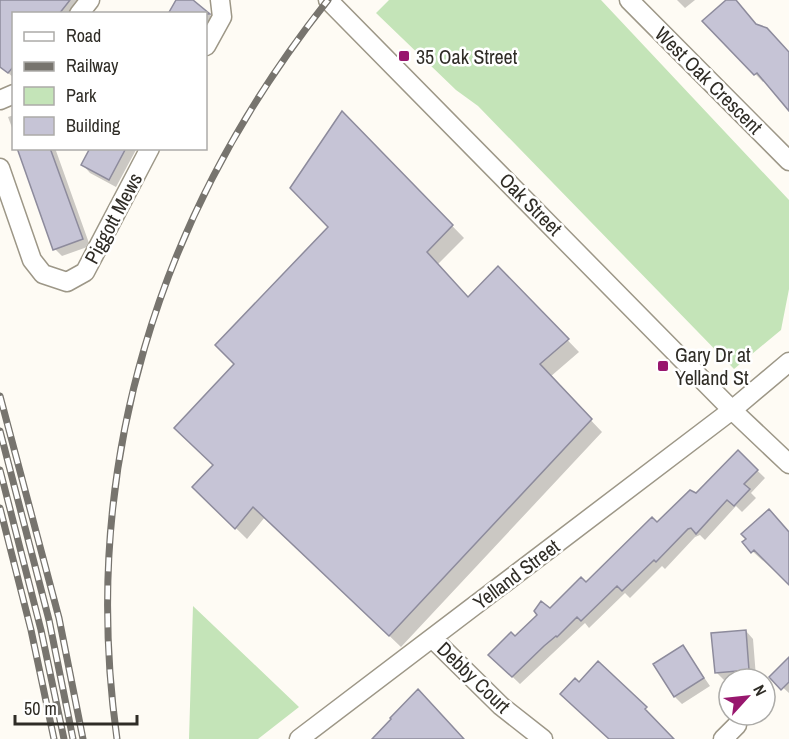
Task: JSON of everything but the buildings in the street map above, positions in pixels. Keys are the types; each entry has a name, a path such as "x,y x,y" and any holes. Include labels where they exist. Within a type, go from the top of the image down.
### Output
{"street":[{"path":"207,44 222,17 220,0"},
{"name":"Oak Street","path":"328,0 732,410 789,464"},
{"name":"West Oak Crescent","path":"629,0 789,161"},
{"name":"Piggott Mews","path":"0,168 32,260 43,274 67,282 85,272 149,150"},
{"name":"Yelland Street","path":"299,739 732,410 789,362"},
{"name":"Debby Court","path":"432,638 501,706 543,739"},
{"path":"723,739 735,727"}],"green space":[{"path":"389,0 601,0 789,200 789,289 781,330 734,369 478,106 456,90 376,13"},
{"path":"193,606 299,707 258,739 189,739"}],"railway":[{"path":"117,739 108,638 110,539 122,442 144,348 177,256 218,168 269,82 328,0"},
{"path":"0,396 59,618 83,739"},
{"path":"0,431 49,620 73,739"},
{"path":"0,470 41,630 64,739"},
{"path":"0,508 31,630 54,739"}],"place":[{"name":"35 Oak Street","path":"404,56"},
{"name":"Gary Dr at Yelland St","path":"663,366"}]}
